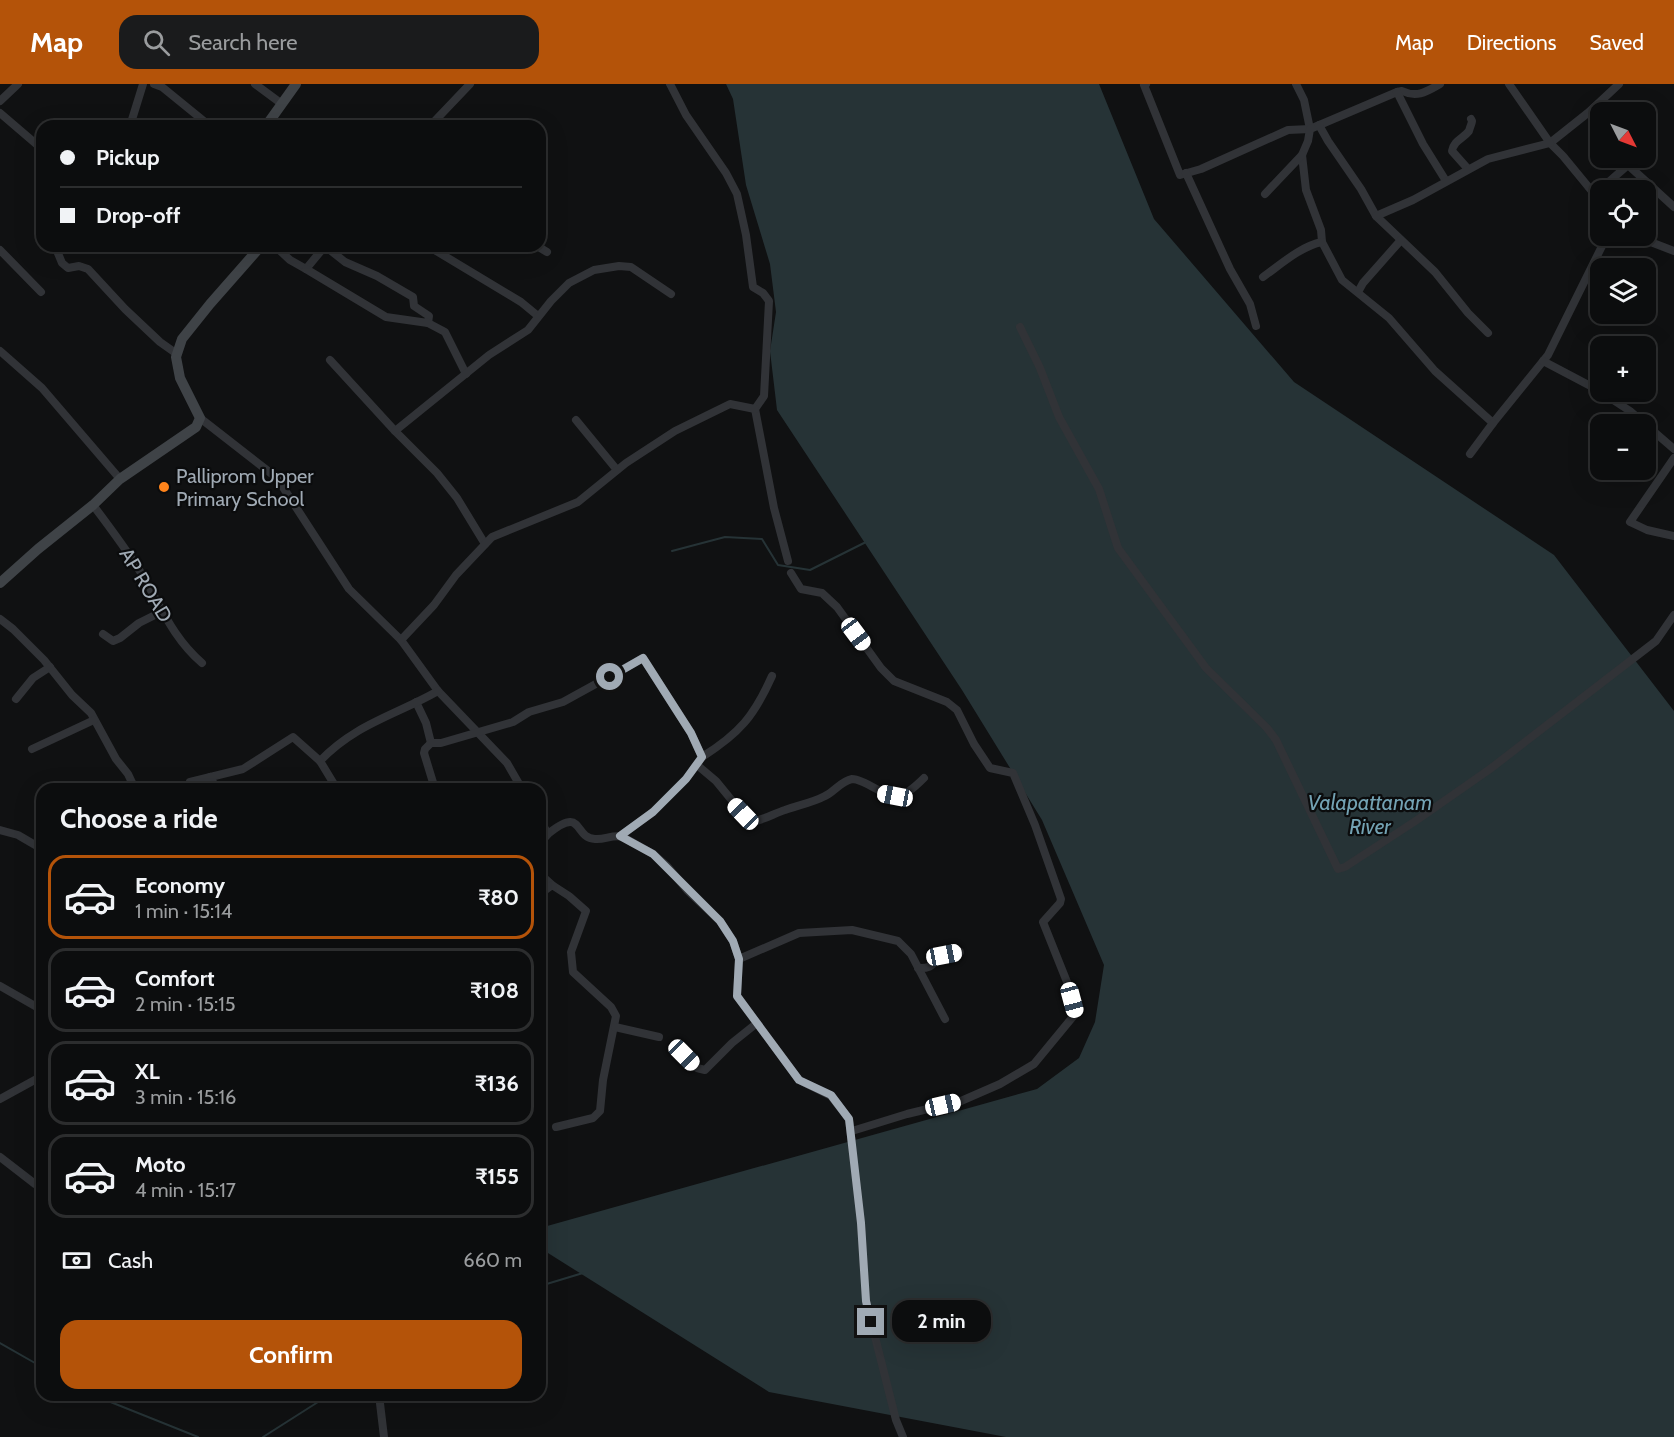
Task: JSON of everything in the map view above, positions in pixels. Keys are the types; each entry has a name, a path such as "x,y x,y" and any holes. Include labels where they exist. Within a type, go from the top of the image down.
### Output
{"main road":[{"path":"270,120 296,84"},
{"path":"0,583 93,505 120,479 195,428 200,418 180,378 177,354 182,339 210,304 258,252"}],"street":[{"path":"0,101 18,84"},
{"path":"132,120 143,84"},
{"path":"154,84 162,87 203,120"},
{"path":"255,84 282,104"},
{"path":"436,120 470,84"},
{"path":"670,84 686,116 726,173 737,194 746,235 753,287 763,293 769,301 764,396 755,409 774,508 788,561"},
{"path":"1146,84 1144,85 1180,175 1201,169 1288,130 1311,129 1319,126 1400,89"},
{"path":"1265,194 1302,155 1308,141 1311,129 1304,100 1296,84"},
{"path":"1400,89 1408,94 1421,94 1440,84"},
{"path":"1509,84 1550,142 1590,188"},
{"path":"1376,216 1413,200 1488,159 1550,142 1589,112 1619,84"},
{"path":"1400,89 1423,144 1446,181"},
{"path":"0,113 36,144"},
{"path":"1468,169 1452,151 1459,138 1468,133 1471,119"},
{"path":"1319,126 1376,216 1435,272 1467,313 1488,333"},
{"path":"1302,155 1306,190 1321,230 1322,242 1342,280 1389,318 1435,371 1493,423"},
{"path":"1611,180 1628,165 1644,180"},
{"path":"1186,173 1230,269 1250,304 1256,326"},
{"path":"1656,191 1674,207"},
{"path":"1358,292 1363,283 1401,240"},
{"path":"1263,277 1290,258 1322,242"},
{"path":"1656,244 1674,251"},
{"path":"1470,454 1548,355 1602,246"},
{"path":"0,250 40,292"},
{"path":"57,252 62,263 68,268 79,266 88,269 125,309 160,342 177,354"},
{"path":"281,252 290,260 386,317 428,322 445,332 466,374"},
{"path":"306,269 320,252"},
{"path":"332,252 345,262 377,276 413,297 414,306 429,316 428,322"},
{"path":"438,252 521,302 538,316"},
{"path":"395,431 489,355 528,330 569,283 594,270 619,266 631,267 671,294"},
{"path":"1020,327 1040,368 1059,417 1099,489 1118,548 1206,668 1268,728 1338,868 1345,867 1490,769 1656,641 1673,620"},
{"path":"0,351 42,388 120,479"},
{"path":"330,360 437,473 457,498 485,544"},
{"path":"1543,361 1590,385"},
{"path":"1617,402 1674,449"},
{"path":"401,640 434,605 456,574 492,537 578,502 617,470 675,431 730,404 755,409"},
{"path":"200,418 277,478 349,589 401,640 438,692 507,763 519,783"},
{"path":"576,420 617,470"},
{"path":"1674,458 1630,522 1647,530 1674,536"},
{"name":"AP ROAD","path":"93,505 142,575 179,640 202,663"},
{"path":"791,573 801,589 822,593 837,607 881,668 894,681 947,702 957,710 974,744 990,768 1013,772 1035,825 1061,899 1043,922 1069,987 1076,1013 1034,1064 1000,1084 961,1101 852,1131"},
{"path":"103,634 112,641 161,612"},
{"path":"0,619 13,629 50,668 94,720 132,783"},
{"path":"433,783 424,753 431,743 441,743 513,722 529,712 563,702 643,658 691,733 702,757"},
{"path":"16,699 33,678 50,668"},
{"path":"546,836 558,825 568,821 576,824 590,838 596,840 620,836 653,812 686,779 702,757 727,741 746,723 759,704 772,676"},
{"path":"320,760 332,748 367,724 438,692"},
{"path":"416,702 426,723 431,743"},
{"path":"32,749 94,720"},
{"path":"190,782 243,769 293,737 320,760 333,783"},
{"path":"697,765 716,781 743,814 755,821 818,800 847,780 856,779 882,794 895,796 909,793 924,778"},
{"path":"210,777 214,783"},
{"path":"0,830 18,835 36,846"},
{"path":"546,830 548,834"},
{"path":"620,836 645,849 667,866 687,890 720,921 733,941 739,959 737,996 799,1080 831,1095 849,1119 861,1223 866,1301 896,1420 903,1437"},
{"path":"546,880 586,911 571,952 573,972 611,1007 616,1016 603,1080 600,1111 593,1118 556,1127"},
{"path":"546,890 552,885"},
{"path":"739,959 799,933 852,930 898,940 911,954 945,1019"},
{"path":"918,968 926,968 936,963 944,955 960,952"},
{"path":"0,986 36,1007"},
{"path":"684,1055 697,1068 705,1070 732,1042 757,1023"},
{"path":"615,1027 659,1037"},
{"path":"0,1099 36,1079"},
{"path":"0,1157 36,1185"},
{"path":"380,1401 384,1437"}],"water":[{"name":"Valapattanam River","path":"726,84 1099,84 1154,219 1294,382 1554,555 1674,711 1674,1437 1006,1437 769,1392 546,1252 546,1226 1037,1089 1079,1058 1095,1022 1104,965 1042,820 962,690 777,410 770,351 776,312 770,264 746,185 733,99"}],"waterway":[{"path":"672,551 725,537 762,539 778,565 810,570 866,542"},
{"path":"546,1284 583,1273"},
{"path":"0,1343 36,1364"},
{"path":"108,1401 198,1437"},
{"path":"263,1437 320,1401"}],"place":[{"name":"Palliprom Upper Primary School","path":"164,487"}],"route":[{"path":"610,677 643,658 691,733 702,757 686,779 653,812 620,836 653,854 720,921 733,941 739,959 737,996 799,1080 831,1095 849,1119 861,1223 866,1301 871,1322"}]}
